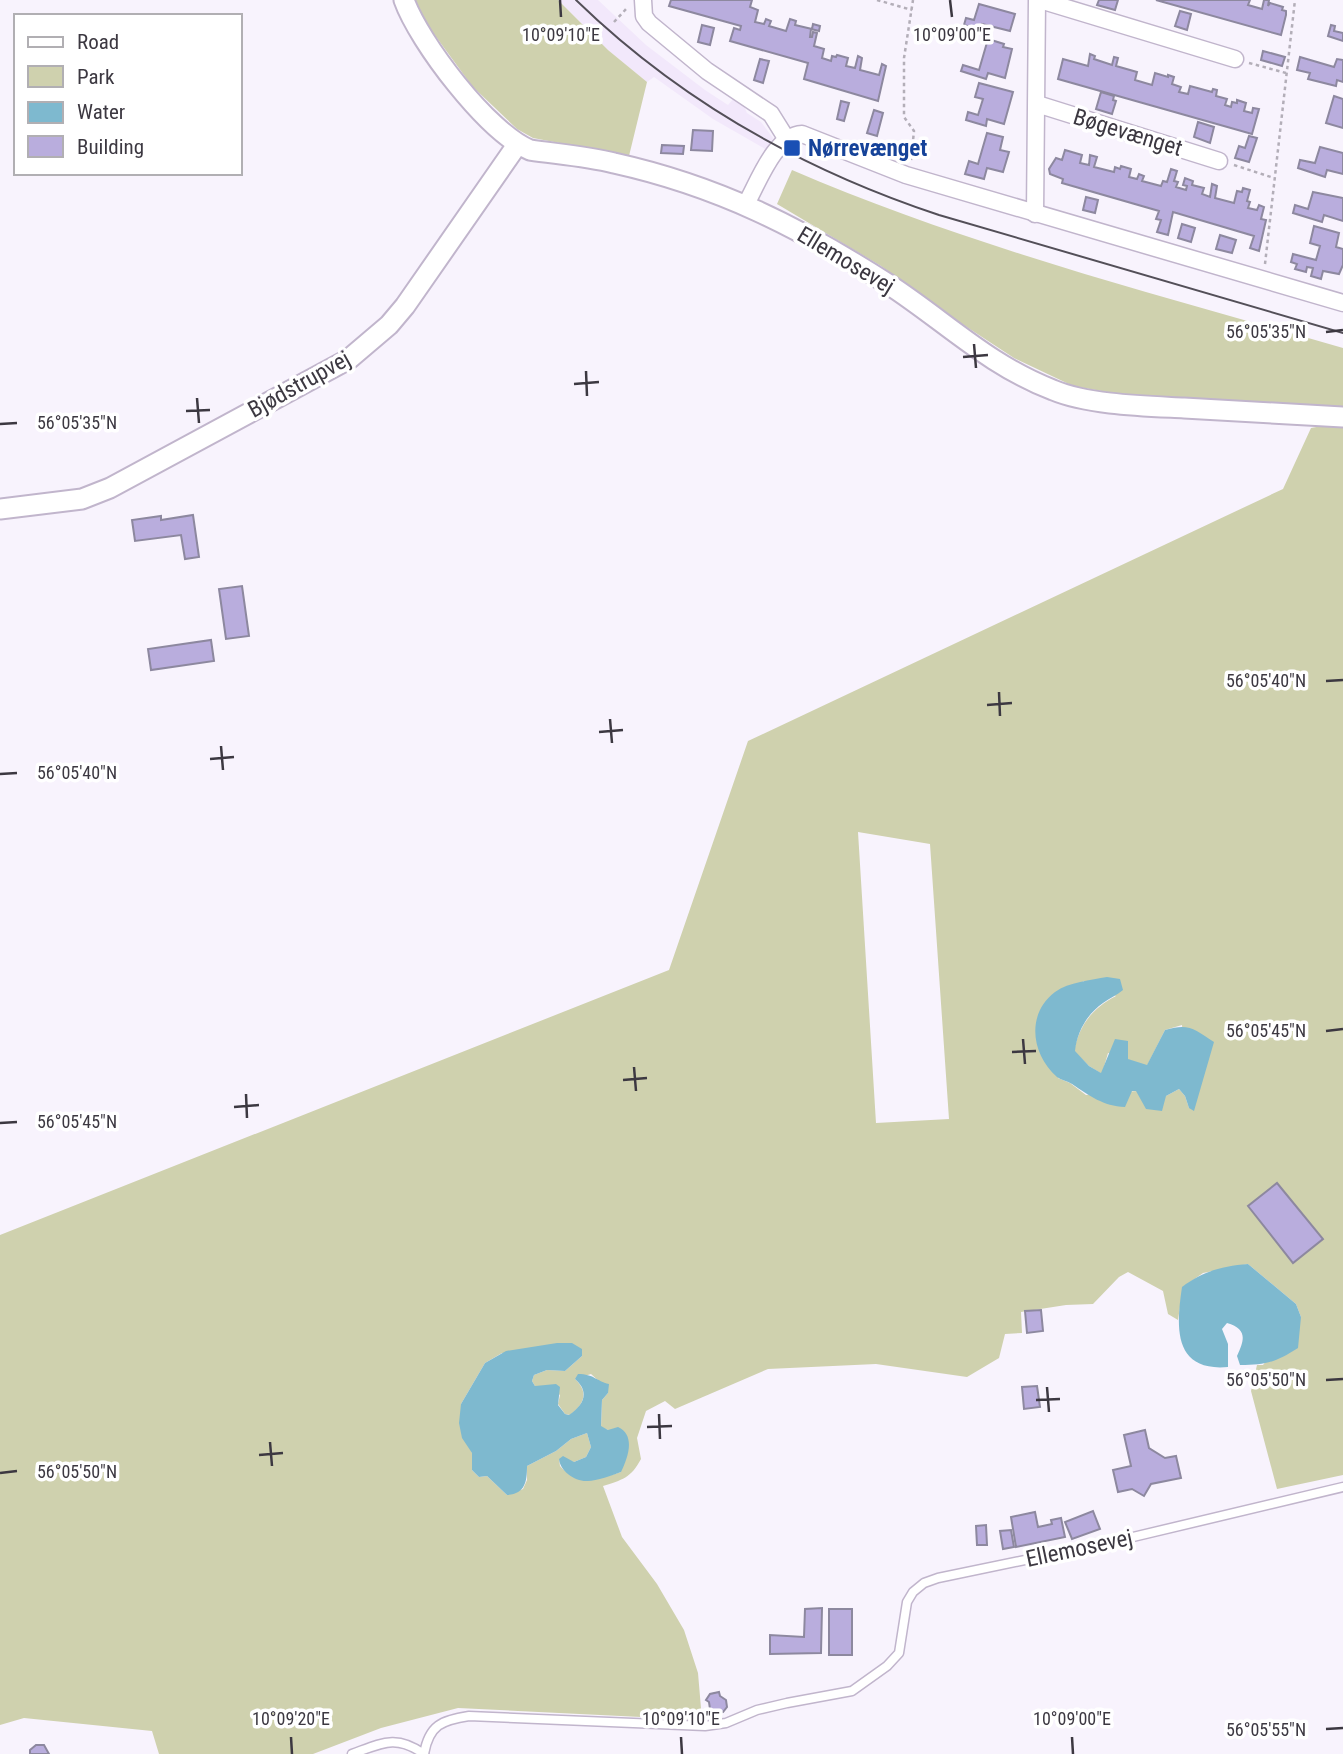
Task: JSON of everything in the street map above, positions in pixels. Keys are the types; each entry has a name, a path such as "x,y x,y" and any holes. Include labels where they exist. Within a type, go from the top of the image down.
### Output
{"street":[{"path":"404,0 422,38 478,108 517,145"},
{"path":"643,0 644,16 649,23 707,71 771,114 786,138"},
{"name":"Bøgevænget","path":"1035,214 1038,0 1235,59"},
{"name":"Bøgevænget","path":"1037,104 1219,160"},
{"path":"746,204 777,148 786,138 796,134 808,135 906,175 1343,303"},
{"name":"Ellemosevej","path":"517,145 530,150 645,170 685,181 746,204 851,261 893,287 968,344 1017,374 1055,392 1140,406 1343,417"},
{"name":"Bjødstrupvej","path":"0,509 82,499 110,488 349,359 389,325 405,306 517,145"}],"lane":[{"name":"Ellemosevej","path":"424,1754 426,1738 436,1725 469,1716 705,1726 726,1723 757,1710 852,1691 887,1666 899,1653 907,1602 913,1592 924,1583 1343,1487"},
{"path":"352,1754 394,1741 410,1744 424,1754"}],"path":[{"path":"614,22 629,6 629,0"},
{"path":"877,0 912,10"},
{"path":"906,175 913,156 914,131 904,117 904,58 913,0"},
{"path":"1263,281 1295,0"},
{"path":"1235,59 1286,73"},
{"path":"1219,160 1274,178"}],"shaded area":[{"path":"558,0 598,0 646,45 705,90 728,105 734,98 743,104 747,113 761,122 773,138 767,150 713,119 654,77 647,82 608,50"}],"green space":[{"path":"414,0 558,0 608,50 647,82 629,156 533,138 517,129 472,86 423,19"},
{"path":"792,170 995,246 1343,348 1343,409 1113,393 1073,386 1014,358 881,266 777,204"},
{"path":"1333,424 1343,426 1343,1475 1277,1489 1251,1391 1257,1365 1263,1365 1301,1317 1296,1304 1248,1264 1203,1273 1183,1287 1178,1320 1168,1314 1163,1291 1128,1272 1119,1277 1093,1304 1021,1312 1022,1333 1005,1334 999,1358 967,1377 876,1364 768,1369 675,1409 665,1401 646,1411 637,1438 641,1459 625,1477 603,1486 622,1537 657,1584 684,1630 698,1673 702,1720 458,1708 381,1728 313,1754 159,1754 152,1731 24,1718 0,1725 0,1235 669,970 748,741 1283,489 1311,428","holes":["858,832 930,844 949,1119 876,1123","1083,981 1116,996 1093,1012 1079,1034 1074,1051 1102,1074 1108,1053 1147,1066 1165,1030 1182,1025 1189,1108 1179,1089 1144,1102 1137,1091 1086,1095 1058,1078","502,1353 582,1356 565,1371 547,1370 534,1375 532,1381 535,1386 547,1386 560,1395 558,1404 565,1414 570,1415 583,1398 580,1384 575,1379 591,1374 601,1383 608,1393 602,1400 601,1427 608,1430 621,1472 605,1477 580,1478 560,1466 559,1459 574,1462 586,1457 591,1447 587,1433 571,1439 556,1451 527,1466 527,1480 523,1489 507,1495 487,1476 479,1477 472,1470 472,1453 461,1404 485,1363"]}],"water":[{"path":"1107,977 1120,979 1123,990 1097,1007 1088,1018 1081,1030 1075,1051 1089,1066 1101,1073 1115,1039 1128,1041 1128,1059 1147,1065 1165,1030 1186,1027 1196,1031 1214,1042 1194,1111 1189,1108 1179,1089 1166,1096 1162,1111 1146,1109 1136,1091 1132,1091 1125,1107 1110,1105 1059,1078 1048,1068 1037,1046 1035,1034 1039,1011 1055,992 1067,986"},
{"path":"1248,1264 1296,1304 1301,1317 1298,1348 1270,1362 1240,1365 1237,1356 1242,1345 1242,1335 1238,1328 1227,1323 1222,1329 1228,1344 1228,1367 1210,1367 1197,1362 1182,1344 1179,1331 1182,1287 1213,1270"},
{"path":"572,1343 582,1349 582,1356 565,1371 547,1370 534,1375 532,1381 535,1386 556,1384 560,1387 558,1405 569,1415 583,1398 584,1393 575,1379 578,1374 588,1375 609,1384 608,1393 602,1400 601,1426 608,1430 618,1427 627,1435 629,1447 626,1460 621,1472 600,1479 583,1481 569,1475 562,1468 559,1459 563,1456 574,1462 586,1457 591,1447 587,1433 571,1439 556,1451 527,1466 524,1486 518,1492 507,1495 487,1476 479,1477 472,1470 472,1453 462,1438 459,1423 461,1404 485,1363 506,1351"}],"building":[{"path":"671,0 752,0 750,7 758,10 755,22 764,24 766,19 771,21 769,26 786,31 790,19 796,21 795,25 812,29 813,24 820,26 819,31 811,29 810,37 813,32 817,33 814,46 824,49 822,58 831,61 832,56 837,55 848,58 846,66 855,68 858,56 862,58 860,70 879,75 882,64 886,66 878,101 804,79 808,63 730,41 734,28 740,30 741,26 669,6"},
{"path":"1099,0 1118,0 1115,10 1097,5"},
{"path":"1156,0 1250,0 1248,5 1262,9 1264,0 1269,0 1268,6 1270,3 1283,7 1286,15 1281,35"},
{"path":"979,4 1015,14 1010,31 982,24 981,30 964,25 966,18 974,20"},
{"path":"1180,11 1191,14 1187,30 1175,26"},
{"path":"702,25 714,28 710,45 698,42"},
{"path":"1331,25 1335,26 1334,31 1343,33 1343,41 1328,36"},
{"path":"988,39 1012,49 1005,78 988,73 986,79 961,71 963,65 979,70"},
{"path":"1263,51 1285,57 1282,66 1261,60"},
{"path":"1090,54 1095,56 1094,59 1112,65 1114,57 1118,58 1116,66 1137,72 1135,80 1152,85 1155,73 1168,75 1174,77 1172,84 1181,87 1179,92 1188,94 1190,86 1212,92 1213,89 1217,90 1216,96 1227,99 1225,105 1231,107 1232,102 1237,103 1237,100 1246,103 1244,111 1252,113 1253,108 1259,109 1252,134 1058,79 1063,59 1088,66"},
{"path":"1300,57 1334,67 1337,59 1343,60 1343,82 1337,80 1336,86 1308,79 1310,73 1297,70"},
{"path":"760,59 769,61 763,83 754,80"},
{"path":"979,83 1013,92 1004,124 987,119 986,126 966,120 968,112 978,115 983,99 975,97"},
{"path":"1101,92 1114,96 1113,100 1116,101 1112,114 1096,109"},
{"path":"1334,96 1343,99 1343,128 1326,123"},
{"path":"841,101 849,103 844,121 837,119"},
{"path":"874,110 883,113 877,136 867,133"},
{"path":"1198,122 1214,127 1210,143 1194,137"},
{"path":"693,130 713,131 712,151 691,150"},
{"path":"987,133 1003,137 1000,150 1009,152 1003,172 987,168 984,179 965,174 969,161 978,164"},
{"path":"1249,136 1257,138 1249,162 1235,158 1239,146 1245,148"},
{"path":"662,145 684,146 683,154 661,153"},
{"path":"1320,147 1343,153 1343,174 1327,170 1325,177 1298,168 1300,160 1315,163"},
{"path":"1065,150 1082,155 1080,163 1089,165 1090,155 1097,157 1094,167 1114,172 1115,167 1120,169 1121,166 1131,169 1129,177 1137,179 1139,174 1144,176 1142,181 1161,186 1163,181 1167,182 1171,169 1177,171 1174,181 1178,182 1176,187 1186,190 1187,186 1183,185 1185,178 1193,181 1192,185 1204,188 1202,194 1210,197 1212,184 1217,186 1215,198 1234,203 1237,191 1242,192 1243,188 1250,190 1248,208 1257,210 1259,205 1264,207 1261,219 1266,220 1259,251 1250,248 1254,236 1173,212 1168,235 1157,232 1161,220 1156,219 1159,211 1062,183 1063,179 1050,174 1049,169 1056,158 1062,160"},
{"path":"1313,192 1343,198 1343,221 1324,215 1322,222 1293,213 1295,205 1308,209"},
{"path":"1086,197 1098,200 1095,213 1083,210"},
{"path":"1182,224 1195,228 1191,242 1178,238"},
{"path":"1314,226 1339,233 1336,247 1343,249 1343,265 1339,274 1323,271 1321,279 1311,276 1313,268 1307,267 1306,272 1295,269 1297,264 1291,262 1293,254 1316,260 1320,246 1310,243"},
{"path":"1220,235 1236,240 1232,253 1216,249"},
{"path":"193,515 199,557 185,559 181,535 135,541 132,520 161,516 161,520"},
{"path":"242,586 249,636 226,639 219,589"},
{"path":"211,640 214,661 151,670 148,649"},
{"path":"1277,1183 1323,1239 1293,1263 1248,1206"},
{"path":"1041,1310 1043,1331 1027,1333 1025,1311"},
{"path":"1037,1386 1040,1407 1024,1409 1022,1387"},
{"path":"1145,1430 1149,1448 1165,1458 1176,1456 1181,1478 1151,1484 1144,1496 1132,1489 1118,1492 1113,1470 1131,1466 1124,1435"},
{"path":"1093,1511 1100,1529 1072,1539 1065,1522"},
{"path":"1035,1512 1038,1527 1052,1524 1051,1520 1061,1518 1065,1537 1016,1547 1011,1517"},
{"path":"986,1525 987,1545 977,1545 976,1526"},
{"path":"1011,1530 1014,1547 1003,1549 1000,1531"},
{"path":"822,1608 821,1653 770,1654 770,1635 804,1637 805,1609"},
{"path":"829,1609 852,1609 852,1655 829,1655"},
{"path":"719,1692 726,1700 727,1707 723,1712 716,1713 710,1709 706,1700 710,1694"},
{"path":"36,1745 44,1745 49,1754 30,1754 30,1750"}],"tram line":[{"path":"576,0 657,70 701,101 792,154 840,177 939,215 1343,333"}],"place":[{"name":"Nørrevænget","path":"792,148"}]}
